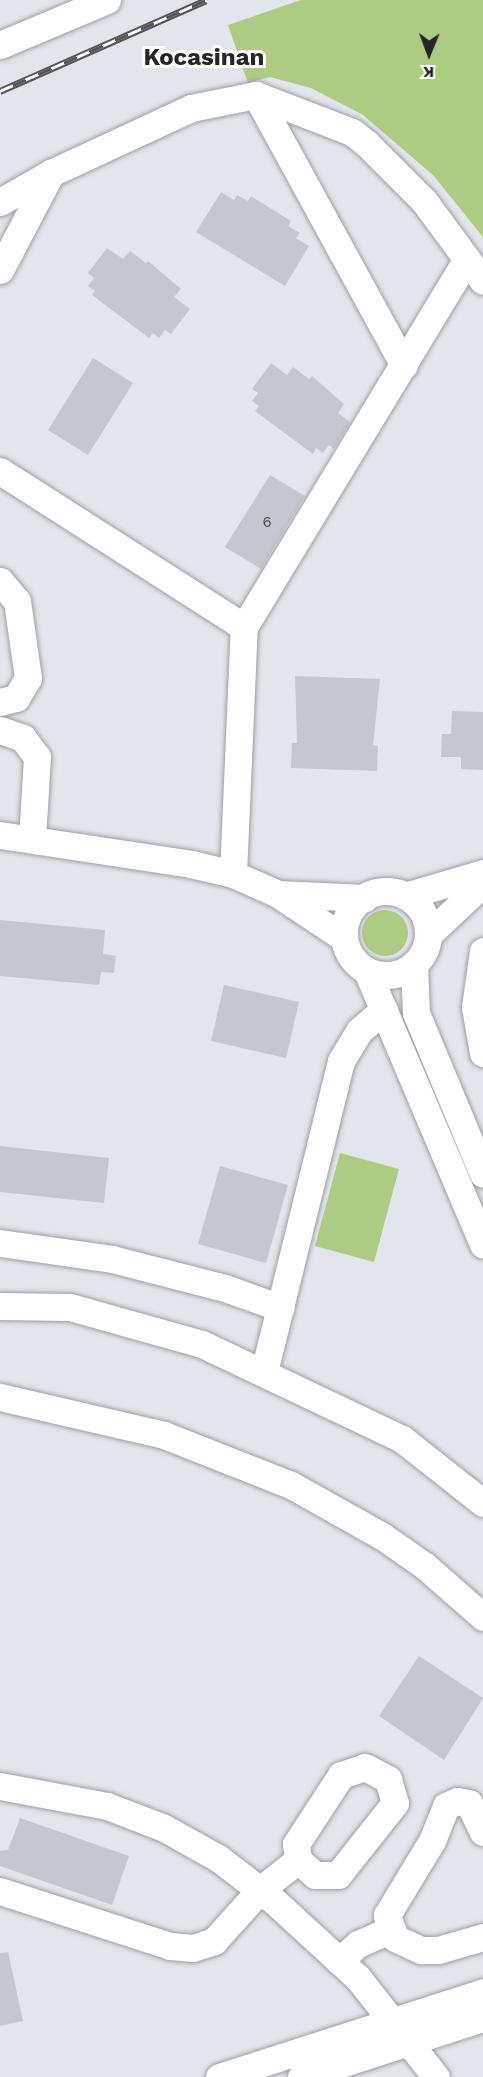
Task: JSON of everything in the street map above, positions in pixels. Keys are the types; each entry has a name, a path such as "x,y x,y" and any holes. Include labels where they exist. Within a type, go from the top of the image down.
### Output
{"street":[{"path":"0,45 107,0"},
{"path":"256,95 404,364"},
{"path":"0,202 51,173 191,108 256,95 352,132 404,178 475,270 404,364 244,627 233,874"},
{"path":"0,270 51,173"},
{"path":"0,471 244,627"},
{"path":"0,581 17,601 28,678 16,698 0,702"},
{"path":"0,730 23,738 37,757 32,838"},
{"path":"0,835 32,838 233,874 278,894 344,938 356,963 367,971 394,974 414,964 425,949 428,935 420,909 405,896 384,891 365,898 350,912 344,938"},
{"path":"405,896 483,873"},
{"path":"428,935 483,883"},
{"path":"278,894 365,898"},
{"path":"483,951 475,988 483,1053"},
{"path":"414,964 416,1013 481,1164"},
{"path":"367,971 483,1244"},
{"path":"264,1372 340,1061 359,1031 384,1009"},
{"path":"0,1243 112,1259 225,1288 281,1308"},
{"path":"0,1306 70,1308 202,1344 402,1439 483,1503"},
{"path":"0,1397 164,1435 282,1481 382,1536 434,1573 483,1617"},
{"path":"0,1786 77,1799 136,1816 192,1842 260,1890 339,1961 402,2032 436,2077"},
{"path":"483,1832 469,1803 457,1801 446,1806 433,1839 387,1915 390,1930 403,1943 430,1952 483,1937"},
{"path":"0,1892 182,1948 214,1941 260,1890 298,1860"},
{"path":"339,1961 358,1944 390,1930"},
{"path":"301,2077 402,2032 483,1992"},
{"path":"219,2077 402,2032 483,2018"}],"green space":[{"path":"301,0 483,0 483,237 433,175 363,115 311,88 270,77 248,83 228,25"},
{"path":"385,910 401,917 408,933 401,949 385,956 369,949 362,933 369,917"},
{"path":"340,1153 399,1169 374,1262 315,1246"}],"building":[{"path":"221,192 234,200 237,195 248,201 251,196 291,221 288,226 300,233 296,238 309,246 285,286 196,232"},
{"path":"107,248 123,259 130,251 146,263 148,261 181,289 174,297 190,309 171,334 165,330 159,338 153,333 149,338 92,295 95,291 88,286 94,278 88,273"},
{"path":"93,358 133,383 88,455 48,430"},
{"path":"271,363 287,375 293,367 309,379 312,376 344,404 338,413 350,422 334,449 329,445 323,453 316,448 313,454 255,411 259,406 252,401 258,393 252,389"},
{"path":"270,475 305,496 261,569 225,547"},
{"path":"295,676 380,679 373,745 378,746 377,771 291,768 292,743 297,743"},
{"path":"452,711 483,712 483,770 461,769 461,757 441,757 442,734 451,734"},
{"path":"0,920 105,930 103,954 116,956 114,973 101,972 99,985 0,976"},
{"path":"224,985 299,1002 286,1058 211,1041"},
{"path":"0,1146 109,1158 104,1203 0,1192"},
{"path":"220,1166 288,1185 266,1263 198,1244"},
{"path":"419,1656 483,1698 444,1760 379,1716"},
{"path":"20,1818 129,1856 112,1905 0,1866 0,1851 8,1850"},
{"path":"8,1952 23,2021 0,2026 0,1953"}],"railway":[{"path":"0,91 206,0"}],"district":[{"name":"Kocasinan","path":"204,58"}]}
